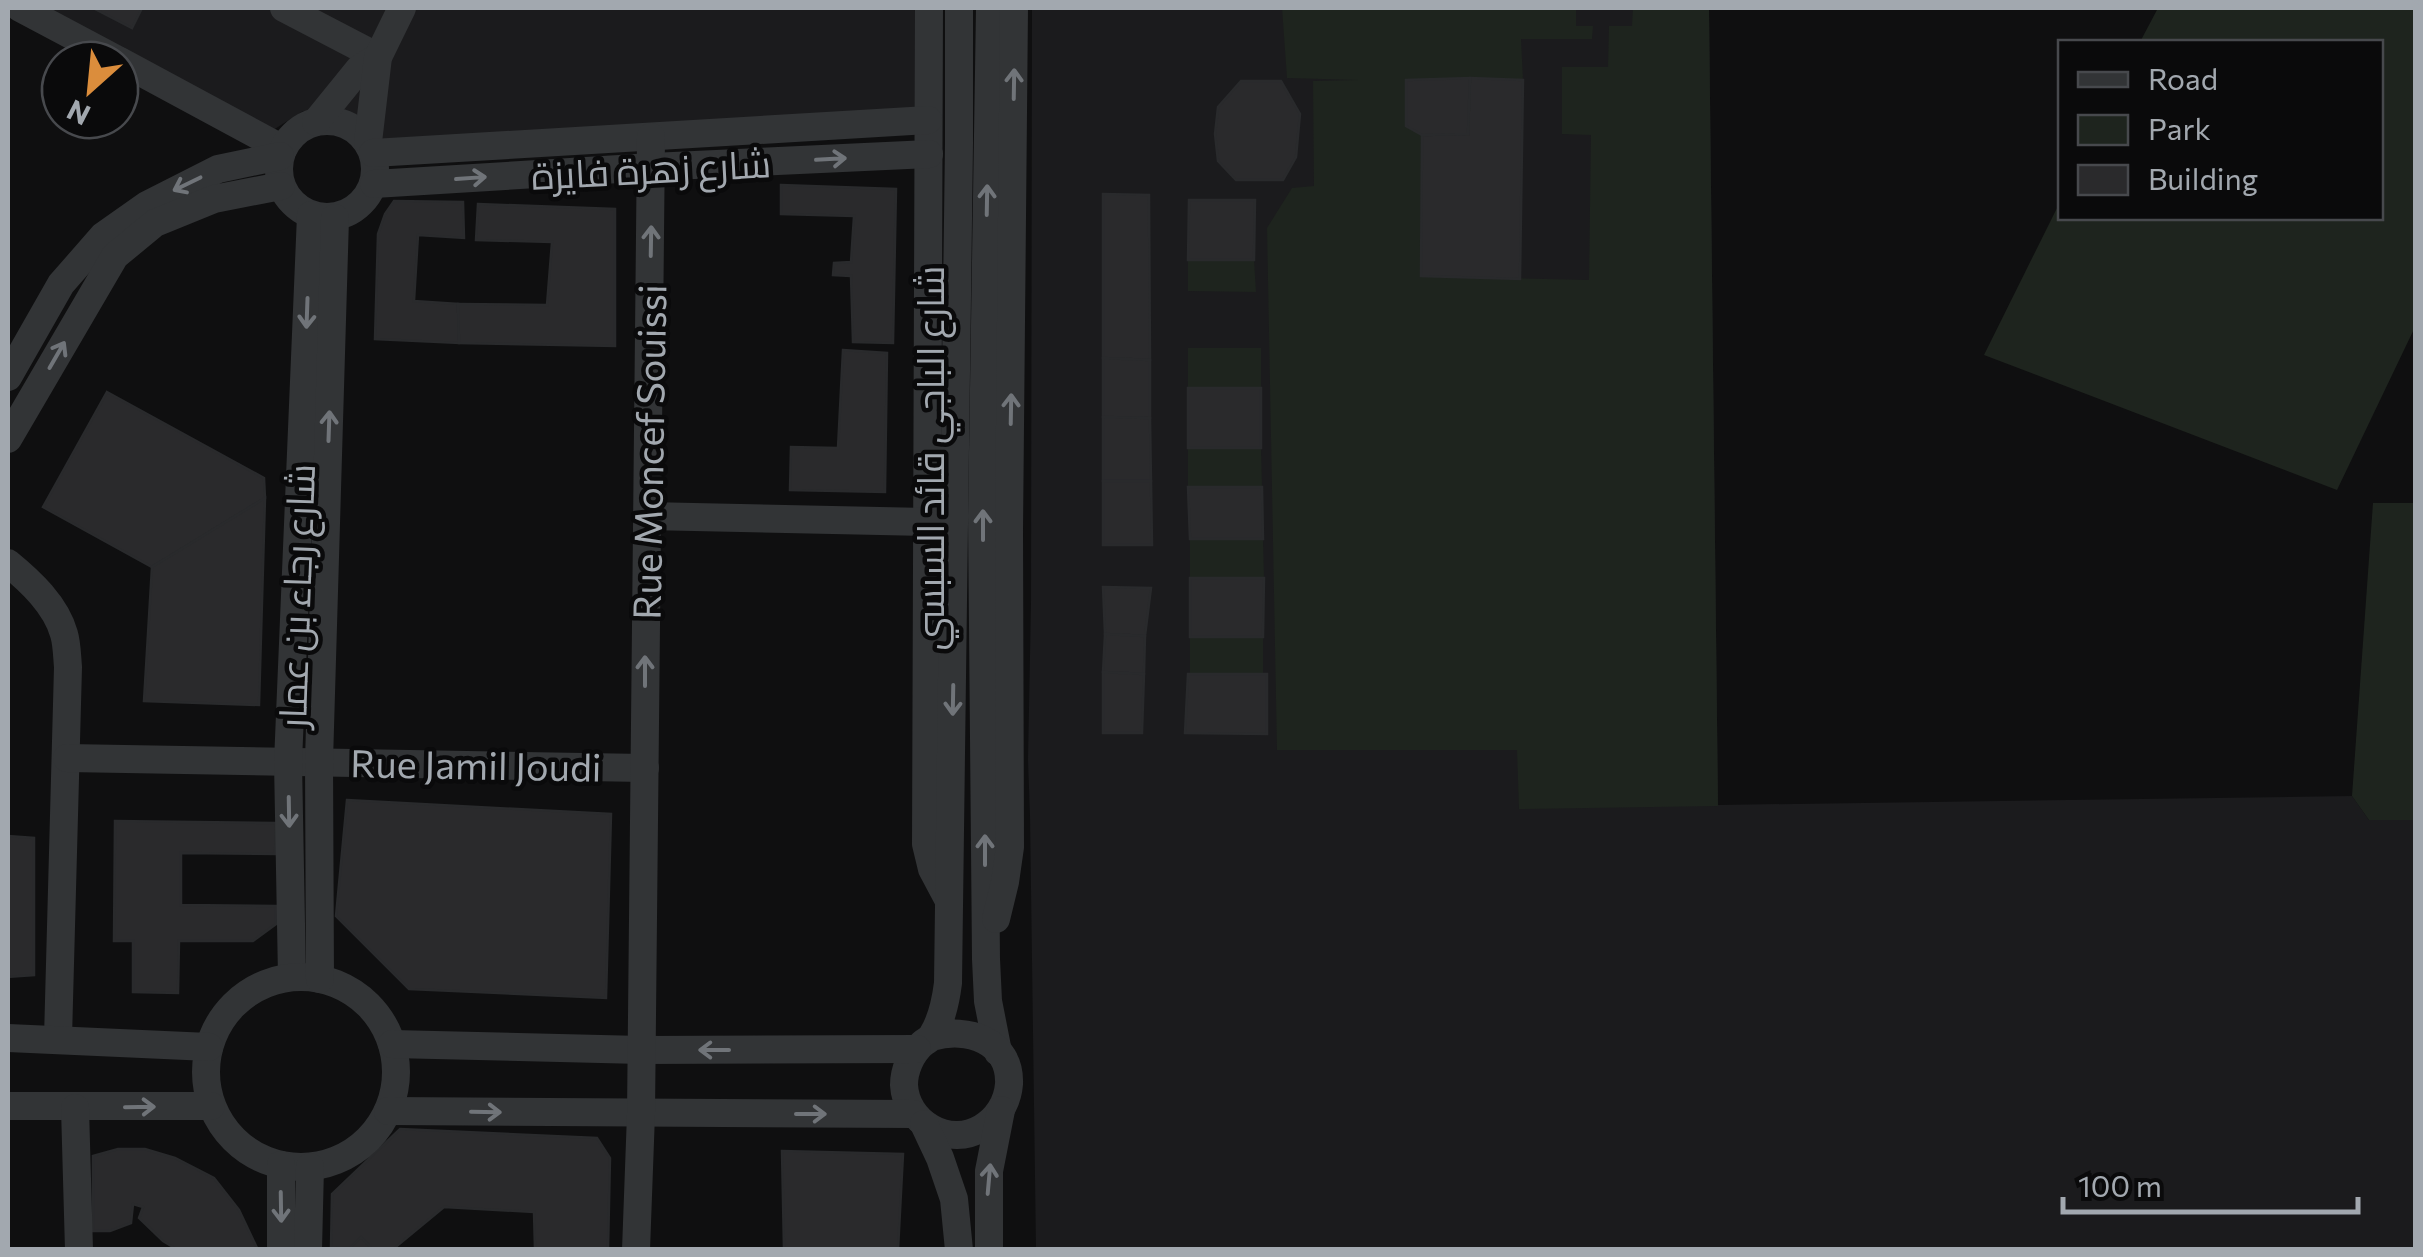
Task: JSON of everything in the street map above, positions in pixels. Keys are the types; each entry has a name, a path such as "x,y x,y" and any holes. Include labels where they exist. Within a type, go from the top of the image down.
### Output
{"street":[{"path":"20,8 80,40"},
{"path":"284,8 378,56"},
{"path":"371,148 354,128 336,121 302,127 281,152 278,171 282,186 293,204 323,217 352,212 366,200 376,169 371,148 378,56 402,8"},
{"name":"شارع الباجي قائد السبسي","path":"929,8 926,844 932,869 950,904"},
{"path":"958,8 948,982 946,998 924,1043 908,1064 904,1081 906,1098 940,1158 954,1199 959,1250"},
{"path":"990,8 982,516 986,959 988,1001 1008,1084 989,1172 990,1248"},
{"path":"986,959 1010,846 1014,8"},
{"path":"316,122 359,69 378,56"},
{"path":"140,73 281,152"},
{"name":"شارع زهرة فايزة","path":"371,148 928,120"},
{"name":"Rue Moncef Souissi","path":"636,1250 642,1114 651,136"},
{"path":"8,377 60,284 102,236 146,204 218,169 281,152"},
{"name":"شارع زهرة فايزة","path":"374,184 929,154"},
{"path":"8,439 115,256 156,224 214,199 282,186"},
{"name":"شارع رجاء بن عمار","path":"306,978 318,761 323,217"},
{"name":"شارع رجاء بن عمار","path":"306,978 288,762 323,217"},
{"path":"647,516 927,522"},
{"path":"8,562 52,608 64,632 68,667 58,1038"},
{"name":"Rue Jamil Joudi","path":"67,758 645,768"},
{"path":"306,978 351,991 376,1014 392,1044 396,1078 388,1111 370,1139 342,1158 310,1167 280,1165 251,1154 227,1133 211,1106 205,1076 208,1046 220,1020 239,999 264,984 306,978"},
{"path":"392,1044 642,1050 924,1043 949,1032 967,1032 984,1039 998,1052"},
{"path":"8,1038 208,1046"},
{"path":"8,1106 211,1106"},
{"path":"75,1108 79,1250"},
{"path":"388,1111 919,1119 938,1132 954,1136 986,1127 1002,1110"},
{"path":"280,1165 282,1250"},
{"path":"308,1250 310,1167"}],"shaded area":[{"path":"36,8 918,8 917,109 378,142 349,113 303,111 270,132 140,63 140,40 96,40"},
{"path":"1032,8 1709,8 1718,805 2352,796 2369,820 2415,820 2415,1249 1036,1249 1028,760"}],"green space":[{"path":"1282,8 1576,8 1576,26 1593,26 1592,39 1521,39 1523,80 1407,80 1406,125 1422,135 1421,276 1589,280 1591,135 1562,134 1562,67 1608,67 1609,26 1632,26 1633,8 1709,8 1718,806 1519,809 1517,750 1277,750 1267,228 1292,188 1314,186 1313,81 1358,80 1287,78"},
{"path":"2158,8 2415,8 2415,327 2337,490 1984,355 2058,206 2058,220 2383,220 2383,40 2141,40"},
{"path":"1188,260 1254,260 1256,292 1188,291"},
{"path":"1188,348 1261,348 1261,388 1188,388"},
{"path":"1188,448 1261,448 1262,487 1188,487"},
{"path":"2373,503 2415,503 2415,820 2369,820 2352,796"},
{"path":"1190,539 1263,539 1264,578 1190,578"},
{"path":"1190,637 1263,637 1263,676 1190,676"}],"building":[{"path":"93,8 142,8 132,28"},
{"path":"1470,78 1523,80 1520,279 1421,276 1422,135 1468,134"},
{"path":"1470,78 1468,134 1422,135 1406,126 1406,80"},
{"path":"1241,81 1281,81 1300,114 1296,157 1283,180 1236,180 1218,161 1218,107"},
{"path":"781,185 896,189 893,343 853,342 851,276 833,275 834,263 851,262 854,216 781,214"},
{"path":"1103,194 1149,195 1150,360 1103,358"},
{"path":"1189,200 1255,200 1254,260 1188,260"},
{"path":"394,201 463,202 464,238 418,235 414,301 458,304 459,343 375,339 378,234"},
{"path":"478,204 615,209 615,346 459,343 458,304 547,305 552,242 476,240"},
{"path":"843,350 887,353 885,492 790,490 791,447 838,448"},
{"path":"1103,358 1150,360 1150,418 1103,417"},
{"path":"1188,388 1261,388 1261,448 1188,448"},
{"path":"107,392 264,478 265,498 152,567 43,507"},
{"path":"1103,417 1150,418 1151,481 1103,481"},
{"path":"1103,481 1151,481 1152,545 1103,545"},
{"path":"1188,487 1262,487 1263,539 1190,539"},
{"path":"265,498 259,705 144,701 152,567"},
{"path":"1190,578 1264,578 1263,637 1190,637"},
{"path":"1103,587 1151,588 1145,636 1105,634"},
{"path":"1105,634 1145,636 1144,674 1103,672"},
{"path":"1103,672 1144,674 1142,733 1103,733"},
{"path":"1188,674 1267,674 1267,734 1185,733"},
{"path":"347,800 611,814 606,998 409,989 336,916"},
{"path":"115,821 276,823 275,854 181,853 181,905 276,906 276,924 253,941 179,941 178,993 133,992 133,941 114,941"},
{"path":"8,836 34,838 34,975 8,977"},
{"path":"400,1129 597,1138 610,1158 608,1250 535,1250 534,1212 444,1207 392,1250 331,1247 332,1194"},
{"path":"118,1149 145,1149 175,1158 214,1178 239,1210 258,1250 178,1250 139,1218 143,1207 133,1204 131,1223 110,1231 93,1231 93,1156"},
{"path":"782,1151 903,1154 898,1250 784,1250"},
{"path":"361,1237 373,1250 348,1250"}]}
